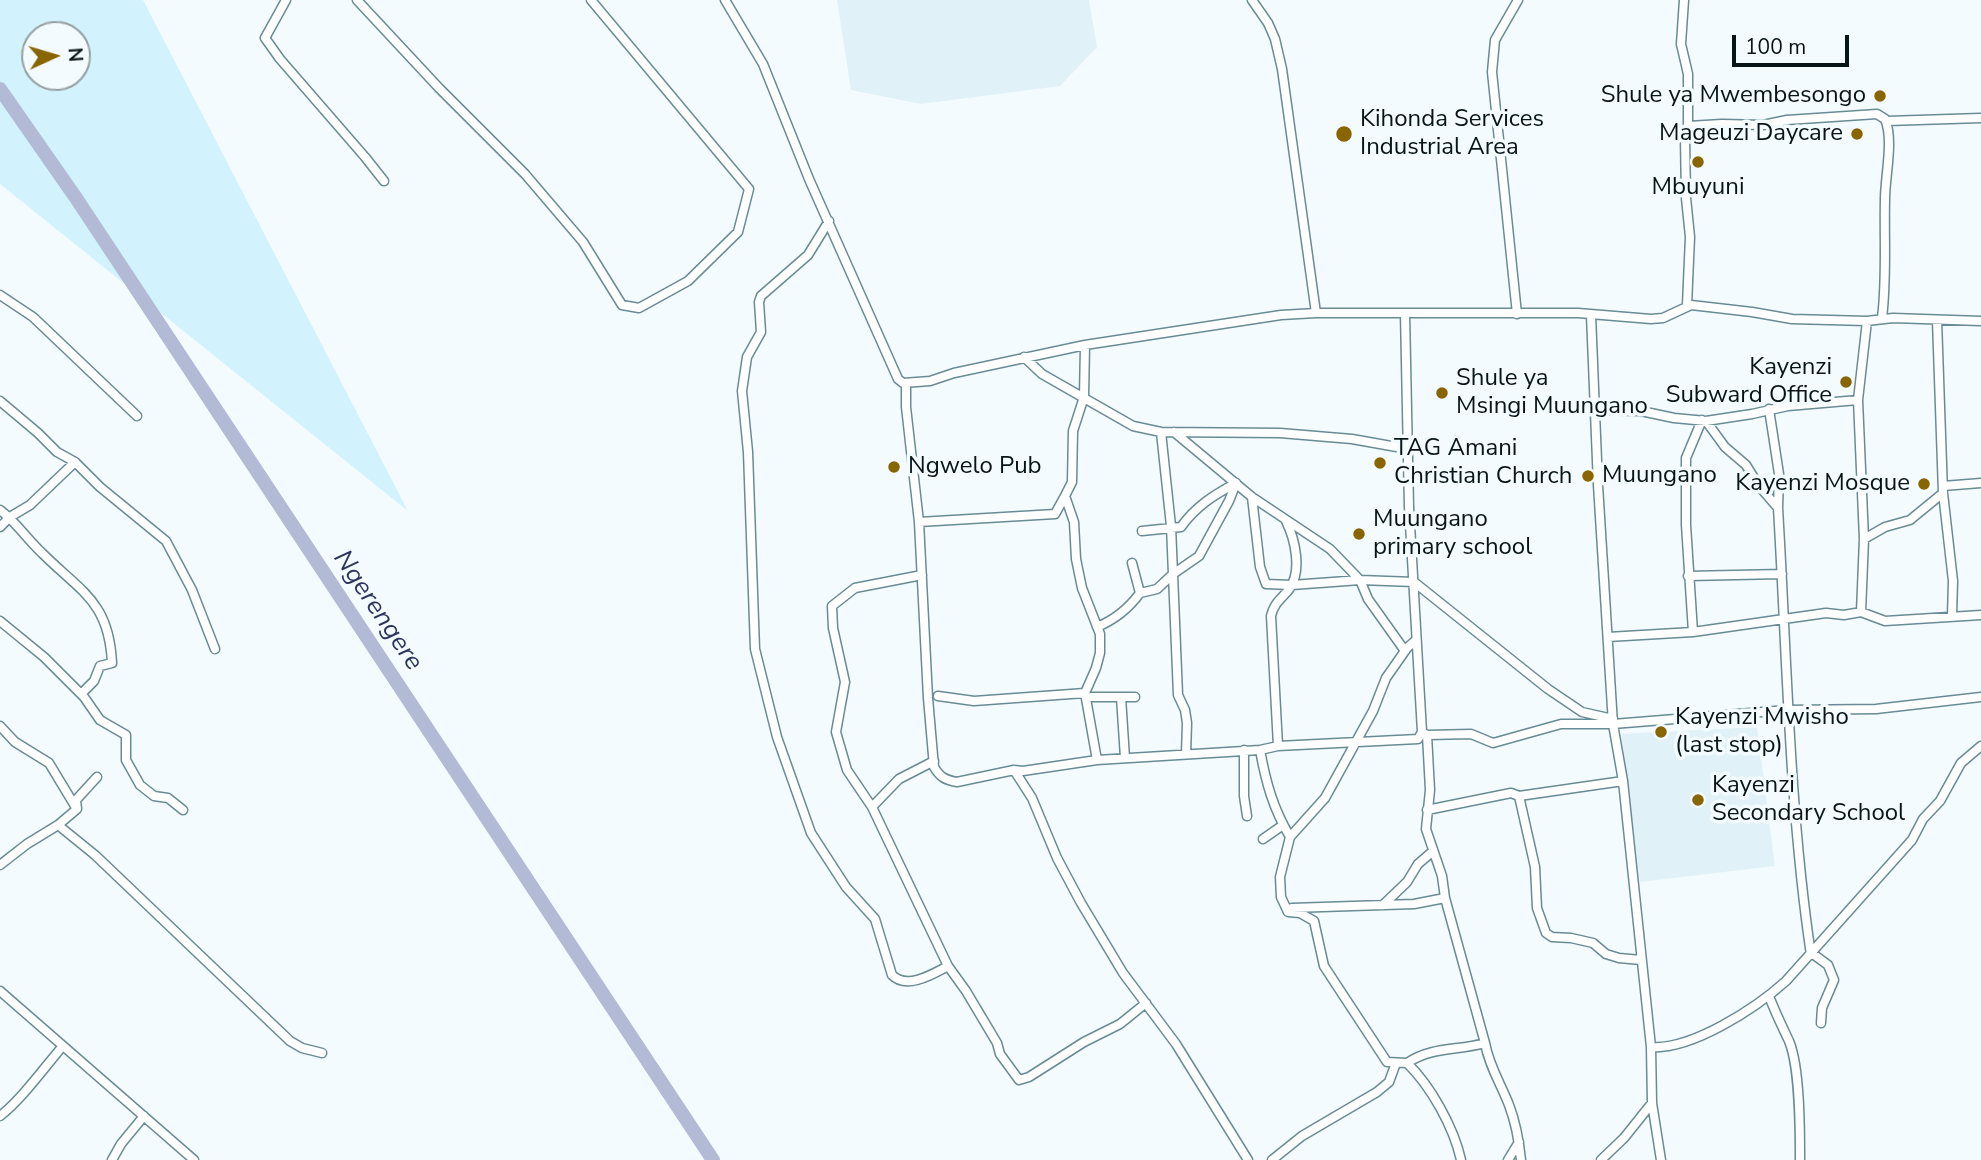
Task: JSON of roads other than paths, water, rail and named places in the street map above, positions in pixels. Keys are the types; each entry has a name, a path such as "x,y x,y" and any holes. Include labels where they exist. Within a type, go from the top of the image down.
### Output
{"street":[{"path":"286,0 265,38 384,181"},
{"path":"358,0 439,88 525,174 583,242 622,305 639,309 688,281 738,232 749,189 592,0"},
{"path":"725,0 763,64 886,354 898,379 906,384 930,381 954,373 1085,345 1281,315 1517,314 1658,319 1686,305 1792,319 1981,321"},
{"path":"1252,0 1268,23 1282,69 1316,313"},
{"path":"1517,314 1492,72 1495,40 1518,0"},
{"path":"1685,0 1681,44 1688,74 1688,126 1685,138 1690,237 1686,305"},
{"path":"1688,126 1763,125 1787,120 1871,114 1882,116 1887,121 1886,271 1882,318"},
{"path":"1887,121 1981,118"},
{"path":"829,221 808,255 761,296 761,332 747,357 742,391 748,452 755,649 777,737 811,833 846,887 875,919 892,975 900,980 922,979 948,966"},
{"path":"0,295 33,317 137,416"},
{"path":"1405,313 1416,640 1430,790 1426,829 1442,876 1444,898 1488,1061 1510,1107 1521,1160"},
{"path":"1591,315 1594,410 1613,722 1623,781 1651,1047 1652,1103 1661,1160"},
{"path":"1937,320 1943,490 1953,581 1952,616"},
{"path":"1861,612 1864,539 1858,400 1867,321"},
{"path":"919,522 1055,514 1072,482 1073,431 1084,397 1085,345"},
{"path":"1024,357 1042,374 1133,426 1161,432 1304,435 1352,439 1408,449"},
{"path":"906,384 906,407 919,522 934,761 939,776 949,781 957,782 1014,770 1097,760 1260,750 1278,746 1418,739 1425,733 1471,734 1493,743 1561,724 1787,710 1876,709 1981,698"},
{"path":"1594,410 1642,411 1674,418 1704,420 1769,409 1858,400"},
{"path":"0,401 57,452 75,462 100,487 166,541 191,590 215,649"},
{"path":"1769,409 1779,474 1778,508 1787,710 1805,917 1811,955"},
{"path":"1704,420 1725,447 1746,465 1759,486 1778,508"},
{"path":"1693,632 1688,576 1686,458 1704,420"},
{"path":"1161,432 1171,529 1178,695 1187,723 1186,754"},
{"path":"1174,432 1252,497 1330,549 1360,580 1368,599 1405,651"},
{"path":"0,527 10,517 30,505 75,462"},
{"path":"1097,627 1132,605 1140,593 1157,589 1199,556 1230,501 1236,483"},
{"path":"1142,531 1181,527 1192,511 1208,498 1236,483"},
{"path":"1864,539 1885,527 1910,520 1943,490 1981,484"},
{"path":"1065,496 1074,522 1076,559 1082,589 1097,627 1100,653 1088,695 1097,760"},
{"path":"1252,497 1260,567 1266,584 1292,585 1360,580 1414,582 1548,689 1582,712 1613,722"},
{"path":"0,510 83,591 102,614 111,638 112,663 100,666 94,681 81,694"},
{"path":"1278,746 1271,616 1273,607 1292,585 1294,545 1286,521"},
{"path":"1132,563 1140,593"},
{"path":"922,575 855,588 832,606 833,628 845,681 836,732 847,770 872,807 948,966 997,1043 1000,1054 1019,1080 1029,1077 1084,1042 1119,1024 1146,1003"},
{"path":"1688,576 1782,575"},
{"path":"1608,637 1693,632 1784,618 1861,612 1885,621 1981,615"},
{"path":"0,621 44,657 81,694 100,720 126,735 126,760 141,785 154,796 168,798 183,810"},
{"path":"1416,640 1386,678 1373,710 1325,798 1290,837 1280,877 1281,897 1287,912 1300,913 1314,921 1324,965 1387,1062 1408,1063 1421,1054 1485,1043"},
{"path":"938,696 974,701 1088,695 1135,697"},
{"path":"1121,697 1125,758"},
{"path":"0,726 15,742 49,763 77,808"},
{"path":"1651,1047 1680,1045 1694,1039 1769,996 1811,955 1912,840 1923,819 1940,801 1961,763 1981,746"},
{"path":"1244,750 1247,816"},
{"path":"1260,750 1266,788 1290,837"},
{"path":"872,807 899,779 934,761"},
{"path":"1014,770 1032,798 1057,858 1081,903 1123,973 1176,1044 1248,1160"},
{"path":"77,808 76,800 97,777"},
{"path":"1427,810 1511,793 1519,796 1623,781"},
{"path":"1519,796 1535,867 1537,908 1546,933 1552,937 1593,943 1606,954 1619,958 1641,960"},
{"path":"0,865 58,825 77,808"},
{"path":"58,825 95,855 290,1041 302,1048 322,1053"},
{"path":"1263,839 1283,825"},
{"path":"1383,905 1407,882 1418,864 1432,852"},
{"path":"1286,908 1414,904 1444,898"},
{"path":"1811,955 1828,965 1834,980 1822,1007 1821,1023"},
{"path":"0,991 194,1160"},
{"path":"1769,996 1794,1060 1800,1124 1800,1160"},
{"path":"0,1116 14,1106 62,1047"},
{"path":"1272,1160 1302,1136 1383,1087 1389,1082 1396,1063"},
{"path":"1408,1063 1418,1074 1448,1122 1461,1160"},
{"path":"1601,1160 1624,1138 1652,1103"},
{"path":"112,1160 121,1144 144,1116"},
{"path":"1508,1160 1519,1142"}],"waterway":[{"name":"Ngerengere","path":"0,89 76,198 713,1160"}],"place":[{"name":"Shule ya Mwembesongo","path":"1880,96"},
{"name":"Kihonda Services Industrial Area","path":"1344,134"},
{"name":"Mageuzi Daycare","path":"1857,134"},
{"name":"Mbuyuni","path":"1698,162"},
{"name":"Kayenzi Subward Office","path":"1846,382"},
{"name":"Shule ya Msingi Muungano","path":"1442,393"},
{"name":"TAG Amani Christian Church","path":"1380,463"},
{"name":"Ngwelo Pub","path":"894,467"},
{"name":"Muungano","path":"1588,476"},
{"name":"Kayenzi Mosque","path":"1924,484"},
{"name":"Muungano primary school","path":"1359,534"},
{"name":"Kayenzi Mwisho (last stop)","path":"1661,732"},
{"name":"Kayenzi Secondary School","path":"1698,800"}]}
